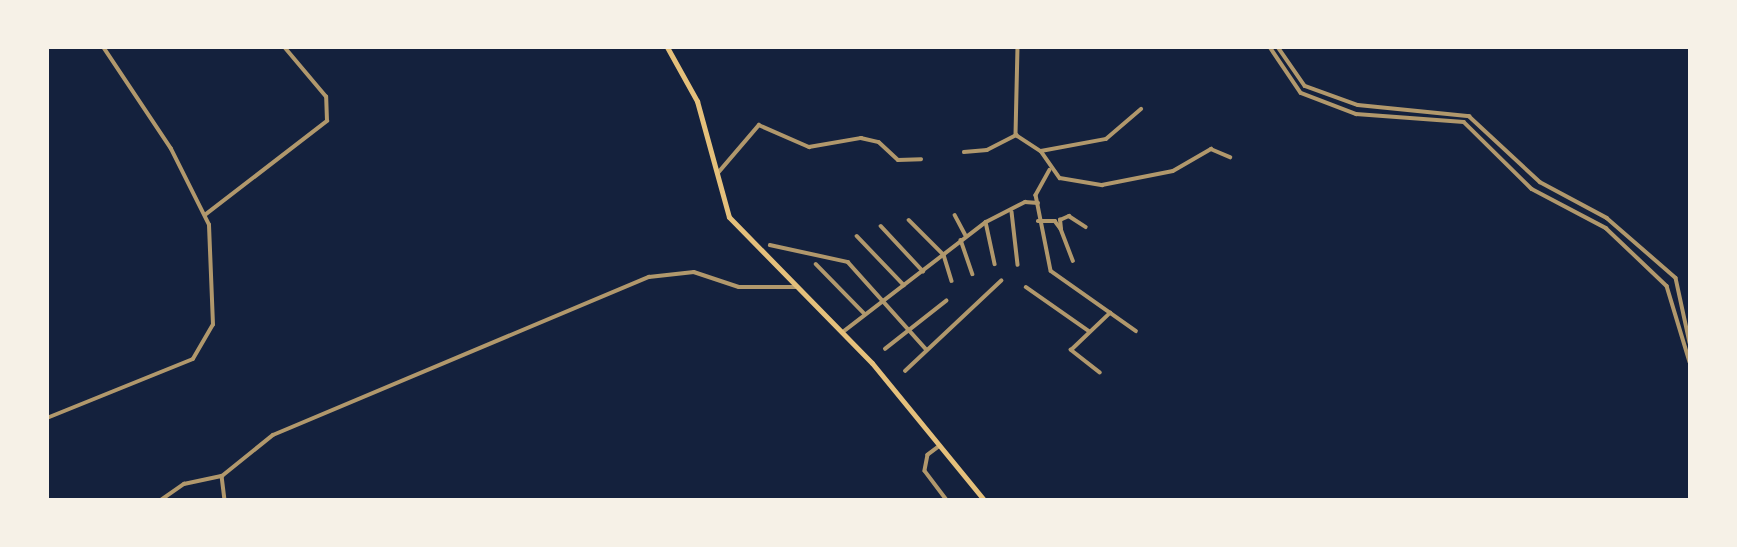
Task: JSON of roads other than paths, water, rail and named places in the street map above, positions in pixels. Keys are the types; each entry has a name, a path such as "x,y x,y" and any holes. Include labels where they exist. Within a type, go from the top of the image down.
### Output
{"main road":[{"path":"667,47 696,100 729,217 843,332 984,500"}],"street":[{"path":"47,418 204,350 213,325 212,235 205,215 171,149 103,47"},
{"path":"205,215 327,121 326,97 284,47"},
{"path":"1016,135 1018,47"},
{"path":"1270,47 1301,93 1356,114 1464,122 1532,189 1606,228 1667,286 1690,362"},
{"path":"1278,47 1305,86 1358,106 1469,116 1541,182 1607,218 1676,278 1690,343"},
{"path":"1041,151 1106,139 1141,109"},
{"path":"716,175 759,125 809,147 861,138 879,142 898,160 921,159"},
{"path":"1016,135 1041,151 1050,170 1072,182 1102,184 1173,171 1211,149 1230,157"},
{"path":"964,152 987,150 1016,135"},
{"path":"1050,170 1039,184 1038,221 1051,271 1136,331"},
{"path":"843,332 864,313 884,301 986,222 1012,212 1024,202 1038,203"},
{"path":"1012,212 1018,265"},
{"path":"955,215 966,236"},
{"path":"1073,261 1059,220 1069,216 1086,227"},
{"path":"909,220 944,255 952,281"},
{"path":"1038,221 1055,221 1061,229"},
{"path":"986,222 995,264"},
{"path":"881,226 923,271"},
{"path":"856,236 904,285"},
{"path":"961,240 973,274"},
{"path":"770,245 848,262 927,350"},
{"path":"816,264 864,313"},
{"path":"161,500 184,484 222,475 274,435 649,277 694,272 739,287 797,287"},
{"path":"905,371 1001,281"},
{"path":"1026,287 1089,331"},
{"path":"886,349 946,301"},
{"path":"1100,373 1071,350 1110,313"},
{"path":"940,446 928,455 925,471 947,500"},
{"path":"222,475 225,500"}]}
